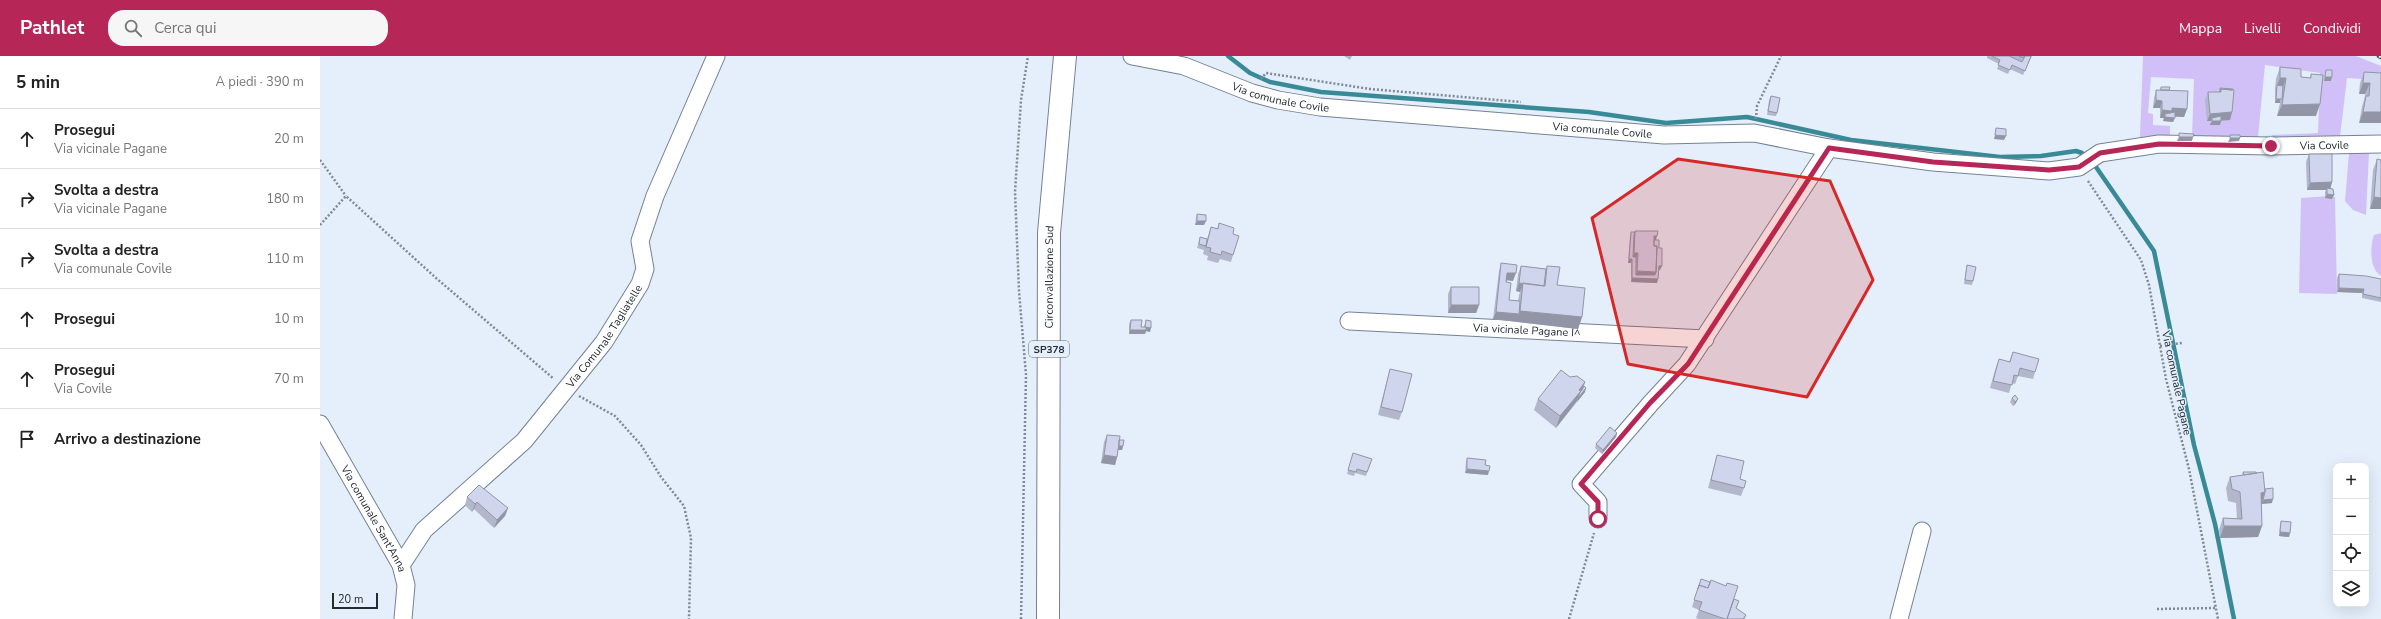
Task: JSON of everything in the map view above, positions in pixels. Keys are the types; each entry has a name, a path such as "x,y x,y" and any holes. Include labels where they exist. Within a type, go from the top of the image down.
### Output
{"main road":[{"name":"Circonvallazione Sud","path":"1048,619 1049,234 1065,56"}],"street":[{"name":"Via Comunale Tagliatelle","path":"401,565 424,530 524,441 604,342 640,284 645,269 640,240 655,196 716,56"},
{"name":"Via comunale Covile","path":"1132,56 1184,61 1252,93 1278,100 1320,107 1664,135 1754,133 1829,148 1933,162 2049,170 2079,167"},
{"name":"Via Covile","path":"2079,167 2100,153 2159,144 2271,146 2381,144"},
{"path":"1598,519 1598,502 1581,484 1650,403 1688,364 1829,148"},
{"name":"Via vicinale Pagane I^","path":"1349,321 1705,339"},
{"name":"Via comunale Sant'Anna","path":"320,424 401,565 406,585 403,619"},
{"path":"1899,619 1922,531"}],"path":[{"path":"1022,619 1026,375 1019,292 1015,192 1021,100 1028,56"},
{"path":"1758,106 1781,56"},
{"path":"1266,73 1370,89 1521,102"},
{"path":"320,160 346,196 436,278 566,390 615,416 641,445 661,477 684,506 691,538 689,619"},
{"name":"Via comunale Pagane","path":"2079,167 2141,260 2149,285 2160,346 2189,469 2218,619"},
{"path":"320,225 346,196"},
{"path":"2160,346 2182,343"},
{"path":"1569,619 1598,519"},
{"path":"2157,609 2215,608"}],"highlighted area":[{"path":"1678,159 1830,181 1873,280 1807,397 1628,364 1592,218"}],"shaded area":[{"path":"2143,56 2356,56 2381,66 2381,87 2380,80 2347,78 2340,137 2273,139 2272,135 2318,133 2320,73 2265,65 2258,137 2192,137 2194,79 2151,77 2148,113 2153,114 2153,125 2170,126 2170,136 2140,137"},
{"path":"2349,153 2369,153 2366,215 2353,210 2345,201"},
{"path":"2335,197 2337,294 2299,293 2301,198"},
{"path":"2381,233 2381,276 2374,268 2372,263 2371,251 2374,235"}],"building":[{"path":"1992,56 2009,56 2022,62 2025,56 2031,56 2025,71 2012,65 2010,70 1998,65 2000,60"},
{"path":"2280,67 2301,69 2301,77 2311,78 2311,74 2323,75 2320,104 2282,105 2286,78 2280,78"},
{"path":"2326,70 2332,70 2332,77 2325,77"},
{"path":"2364,72 2381,73 2381,112 2363,112 2366,96 2369,96 2370,83 2363,83"},
{"path":"2277,85 2283,86 2282,99 2276,99"},
{"path":"2161,87 2170,87 2169,90 2161,90"},
{"path":"2220,88 2233,89 2221,89 2220,92"},
{"path":"2221,89 2234,90 2232,112 2210,114 2208,92 2221,92"},
{"path":"2156,90 2188,91 2187,109 2172,108 2172,111 2162,110 2162,101 2156,100"},
{"path":"1771,96 1780,98 1777,113 1768,111"},
{"path":"2175,112 2175,118 2165,117 2165,114"},
{"path":"2221,116 2221,121 2212,121 2212,118"},
{"path":"1996,128 2006,129 2006,136 1995,135"},
{"path":"2179,133 2194,134 2193,137 2179,137"},
{"path":"2230,135 2240,135 2240,138 2230,138"},
{"path":"2309,154 2332,154 2332,182 2310,183"},
{"path":"2377,159 2381,160 2381,198 2374,197"},
{"path":"2327,188 2333,189 2334,195 2327,194"},
{"path":"1197,214 1206,215 1206,221 1197,221"},
{"path":"1219,223 1234,228 1233,234 1239,236 1233,255 1222,251 1221,255 1210,252 1211,248 1206,247 1211,227 1218,229"},
{"path":"1635,231 1658,231 1657,236 1654,236 1654,246 1657,246 1656,272 1637,271 1638,253 1634,253"},
{"path":"1631,232 1635,232 1633,257 1636,257 1636,275 1655,275 1657,246 1654,246 1654,240 1659,240 1659,248 1662,248 1662,266 1659,266 1658,279 1632,278 1632,259 1629,259"},
{"path":"1200,237 1207,239 1206,246 1199,244"},
{"path":"1501,263 1517,265 1516,273 1507,273 1506,282 1511,283 1509,300 1520,301 1519,314 1496,312"},
{"path":"1967,265 1976,267 1973,281 1965,280"},
{"path":"1521,266 1546,269 1544,286 1519,283"},
{"path":"1547,266 1560,267 1557,285 1585,288 1582,317 1520,311 1523,283 1545,286"},
{"path":"2339,274 2366,276 2381,279 2381,298 2363,294 2364,289 2339,288"},
{"path":"1451,287 1479,287 1479,305 1451,305"},
{"path":"1131,320 1142,320 1141,327 1146,327 1146,330 1130,330"},
{"path":"1146,320 1151,321 1151,328 1145,327"},
{"path":"2013,352 2039,359 2035,372 2020,368 2018,376 2014,375 2012,385 1993,381 1999,359 2010,362"},
{"path":"1390,369 1412,374 1402,412 1381,407"},
{"path":"1561,370 1570,377 1577,376 1585,382 1579,390 1581,391 1560,416 1538,399"},
{"path":"1584,386 1586,388 1578,398 1580,392"},
{"path":"2015,395 2018,399 2015,402 2012,398"},
{"path":"1610,427 1617,433 1603,450 1596,444"},
{"path":"1107,435 1120,436 1117,457 1104,455"},
{"path":"1119,440 1124,440 1123,446 1119,446"},
{"path":"1353,453 1372,459 1367,472 1357,469 1356,472 1348,470"},
{"path":"1717,455 1744,461 1740,479 1746,481 1744,488 1711,480"},
{"path":"1467,458 1486,460 1485,465 1490,466 1489,471 1467,469"},
{"path":"2243,472 2256,472 2257,473 2244,475"},
{"path":"2263,472 2265,492 2261,493 2262,526 2224,526 2223,518 2242,519 2240,492 2232,489 2230,477"},
{"path":"479,485 508,508 497,520 477,502 475,504 467,497"},
{"path":"2273,488 2273,499 2263,500 2265,489"},
{"path":"2281,521 2291,522 2290,533 2280,532"},
{"path":"1701,579 1710,582 1708,588 1699,585"},
{"path":"1711,580 1726,586 1727,583 1738,586 1727,619 1699,610 1702,602 1694,600 1699,585 1708,588"},
{"path":"1734,599 1739,601 1736,608 1746,615 1743,619 1727,619"}],"waterway":[{"path":"1228,56 1250,73 1270,82 1321,92 1589,112 1666,123 1747,117 1851,140 2000,157 2041,156 2076,151 2082,153 2096,167 2154,251 2194,445 2215,524 2234,619"}],"route":[{"path":"1598,519 1598,502 1581,484 1650,403 1688,364 1829,148 1933,162 2049,170 2079,167 2100,153 2159,144 2271,146"}]}
